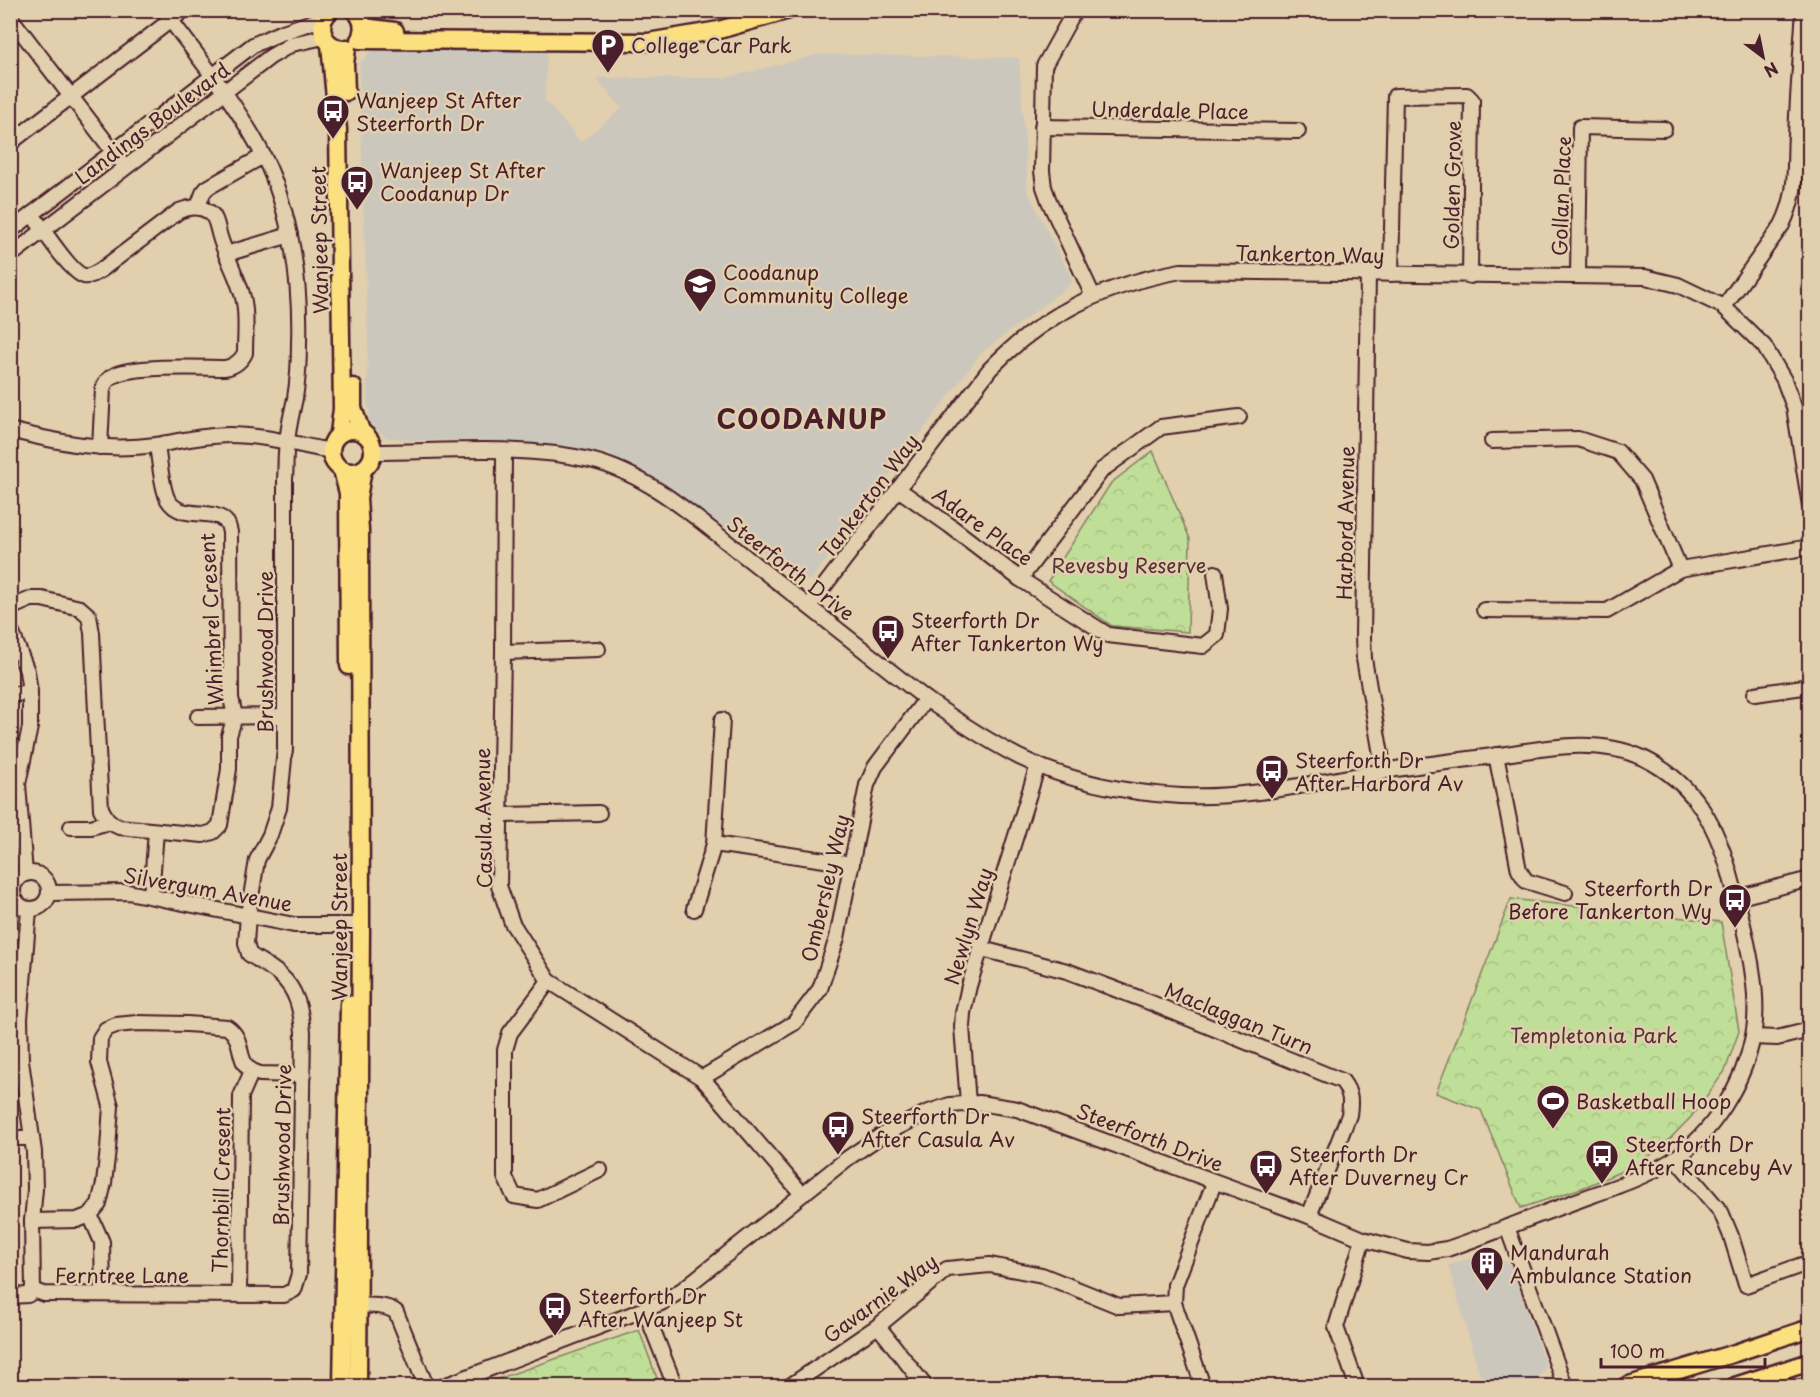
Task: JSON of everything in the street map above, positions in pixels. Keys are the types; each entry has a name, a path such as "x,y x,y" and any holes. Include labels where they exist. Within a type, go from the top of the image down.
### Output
{"main road":[{"path":"354,10 360,16 356,38"},
{"path":"327,41 341,48 356,38 394,31 593,34 660,32 728,21 762,10"},
{"path":"356,38 648,42 719,30 789,10"},
{"name":"Wanjeep Street","path":"327,14 322,31 327,41 335,85 338,130 342,409 339,434"},
{"name":"Wanjeep Street","path":"356,38 345,64 353,408 361,431"},
{"path":"349,430 361,431 370,440 372,459 363,469 352,472 342,470 333,461 330,450 339,434 349,430"},
{"name":"Wanjeep Street","path":"342,1386 351,1306 360,531 358,498 363,469"},
{"name":"Wanjeep Street","path":"342,470 348,493 356,926"},
{"name":"Wanjeep Street","path":"351,1306 358,1386"},
{"path":"1626,1386 1809,1328"},
{"path":"1736,1386 1809,1362"}],"street":[{"path":"10,143 71,96 167,16 184,10"},
{"path":"1075,10 1044,66 1042,171 1044,187 1058,222 1093,296"},
{"path":"1724,307 1782,225 1789,210 1794,188 1804,10"},
{"name":"Landings Boulevard","path":"12,226 32,214 253,45 327,14"},
{"name":"Brushwood Drive","path":"167,16 212,75 263,156 273,179 290,235 298,294 299,344 295,395 287,442 285,479 285,749 279,808 270,835 257,860 246,943 249,954 280,975 293,991 301,1010 303,1075 299,1274 294,1290 284,1295"},
{"path":"10,17 126,168"},
{"name":"Landings Boulevard","path":"10,256 270,57 292,44 327,41"},
{"name":"Golden Grove","path":"1391,274 1395,96 1467,95 1472,100 1470,276"},
{"name":"Underdale Place","path":"1042,127 1298,131"},
{"name":"Gollan Place","path":"1578,276 1580,127 1664,129"},
{"path":"198,207 207,188 263,156"},
{"path":"32,214 72,269 84,276 101,270 179,211 189,207 207,210 216,220 244,301 245,353 232,366 144,369 116,374 105,382 100,447"},
{"path":"12,226 27,243"},
{"path":"226,254 290,235"},
{"name":"Tankerton Way","path":"809,606 990,369 1005,353 1035,329 1093,296 1128,283 1181,272 1645,277 1678,285 1724,307 1764,346 1784,380 1794,407 1809,507"},
{"name":"Harbord Avenue","path":"1368,274 1363,637 1364,659 1384,771"},
{"path":"1020,579 1102,470 1161,427 1239,417"},
{"path":"10,430 52,441 100,447 157,445 194,438 230,435 253,436 330,450"},
{"path":"1492,441 1578,439 1618,452 1642,480 1680,569"},
{"name":"Whimbrel Cresent","path":"71,827 91,827 109,822 119,827 203,835 213,832 220,825 229,769 229,736 235,717 231,699 231,532 226,522 217,517 184,512 173,507 166,498 157,445"},
{"name":"Steerforth Drive","path":"373,452 504,451 558,454 591,460 618,469 673,501 926,699 991,741 1038,765 1104,786 1162,795 1210,796 1276,791 1384,771 1567,745 1606,747 1640,757 1680,784 1703,810 1719,838 1736,898 1755,993 1756,1011 1753,1037 1741,1077 1726,1104 1704,1131 1675,1158 1639,1177 1447,1249 1428,1252 1401,1250 1363,1239 1309,1216 1214,1183 1032,1114 991,1104 968,1103 939,1108 879,1137 848,1158 682,1290 661,1303 444,1386"},
{"name":"Casula Avenue","path":"504,451 499,886 512,923 549,981 702,1078 802,1194"},
{"name":"Adare Place","path":"898,489 950,525 1020,579 1108,635 1203,646 1217,635 1220,609 1215,573"},
{"path":"1484,610 1606,611 1680,569 1809,547"},
{"path":"10,608 31,599 42,598 81,608 89,616 92,633 100,809 109,822"},
{"path":"10,628 27,672 30,693 30,727 18,784 25,874"},
{"path":"503,652 598,649"},
{"path":"1755,694 1809,686"},
{"path":"10,695 30,693"},
{"name":"Ombersley Way","path":"702,1078 794,1023 820,989 837,938 867,784 875,767 926,699"},
{"path":"198,717 285,716"},
{"path":"693,909 714,844 722,720"},
{"path":"1496,755 1519,870 1526,881 1565,893"},
{"name":"Newlyn Way","path":"968,1103 962,1042 963,1013 969,986 1038,765"},
{"path":"500,815 599,813"},
{"path":"151,896 156,831"},
{"path":"714,844 852,864"},
{"path":"25,874 37,874 46,881 49,893 46,902 39,908 29,909 20,906 14,898 12,888 17,879 25,874"},
{"path":"1736,898 1809,879"},
{"name":"Silvergum Avenue","path":"49,893 128,892 294,925 356,926"},
{"path":"10,1296 28,1295 33,1290 32,1221 35,1189 32,1138 15,1012 29,909"},
{"name":"Maclaggan Turn","path":"982,949 1067,971 1342,1081 1349,1090 1351,1103 1309,1216"},
{"path":"549,981 510,1033 505,1050 505,1177 514,1196 538,1200 600,1170"},
{"path":"32,1221 77,1220 90,1215 99,1204 104,1183 111,1106 99,1062 100,1038 106,1029 116,1024 137,1023 227,1027 239,1040 243,1064 252,1071 260,1074 303,1075"},
{"path":"1753,1037 1777,1038 1809,1030"},
{"name":"Thornbill Cresent","path":"239,1294 241,1096 252,1071"},
{"path":"10,1138 32,1138"},
{"path":"1675,1158 1721,1212 1746,1285 1809,1262"},
{"path":"1203,1386 1174,1303 1175,1286 1214,1183"},
{"path":"90,1215 102,1242 103,1294"},
{"path":"1507,1227 1565,1386"},
{"path":"1357,1386 1336,1328 1363,1239"},
{"name":"Gavarnie Way","path":"790,1386 878,1326 947,1269 990,1265 1042,1275 1119,1306 1174,1303"},
{"name":"Ferntree Lane","path":"33,1290 44,1294 284,1295"},
{"path":"351,1306 385,1307 396,1312 426,1386"},
{"path":"645,1310 675,1386"},
{"path":"878,1326 925,1386"}],"shaded area":[{"name":"Coodanup Community College","path":"372,50 547,50 545,100 581,142 622,108 596,78 726,78 821,54 1019,58 1028,192 1073,282 981,353 811,580 802,581 668,489 606,453 500,441 411,440 386,437 373,427 367,419 370,413 367,403 368,344 359,64"},
{"path":"1490,1252 1511,1265 1546,1367 1531,1386 1483,1386 1448,1265"}],"green space":[{"name":"Revesby Reserve","path":"1153,451 1190,539 1188,632 1112,626 1048,581 1111,483"},
{"name":"Templetonia Park","path":"1511,899 1721,922 1739,1031 1725,1071 1691,1117 1660,1149 1632,1167 1582,1188 1521,1208 1481,1110 1436,1093"},
{"path":"639,1330 660,1386 477,1386"}],"place":[{"name":"College Car Park","path":"608,74"},
{"name":"Wanjeep St After Steerforth Dr","path":"333,140"},
{"name":"Wanjeep St After Coodanup Dr","path":"357,211"},
{"name":"Coodanup Community College","path":"700,313"},
{"name":"Steerforth Dr After Tankerton Wy","path":"888,660"},
{"name":"Steerforth Dr After Harbord Av","path":"1272,800"},
{"name":"Steerforth Dr Before Tankerton Wy","path":"1735,929"},
{"name":"Basketball Hoop","path":"1553,1130"},
{"name":"Steerforth Dr After Casula Av","path":"838,1156"},
{"name":"Steerforth Dr After Ranceby Av","path":"1602,1185"},
{"name":"Steerforth Dr After Duverney Cr","path":"1266,1195"},
{"name":"Mandurah Ambulance Station","path":"1487,1292"},
{"name":"Steerforth Dr After Wanjeep St","path":"555,1337"}],"district":[{"name":"COODANUP","path":"802,418"}]}
